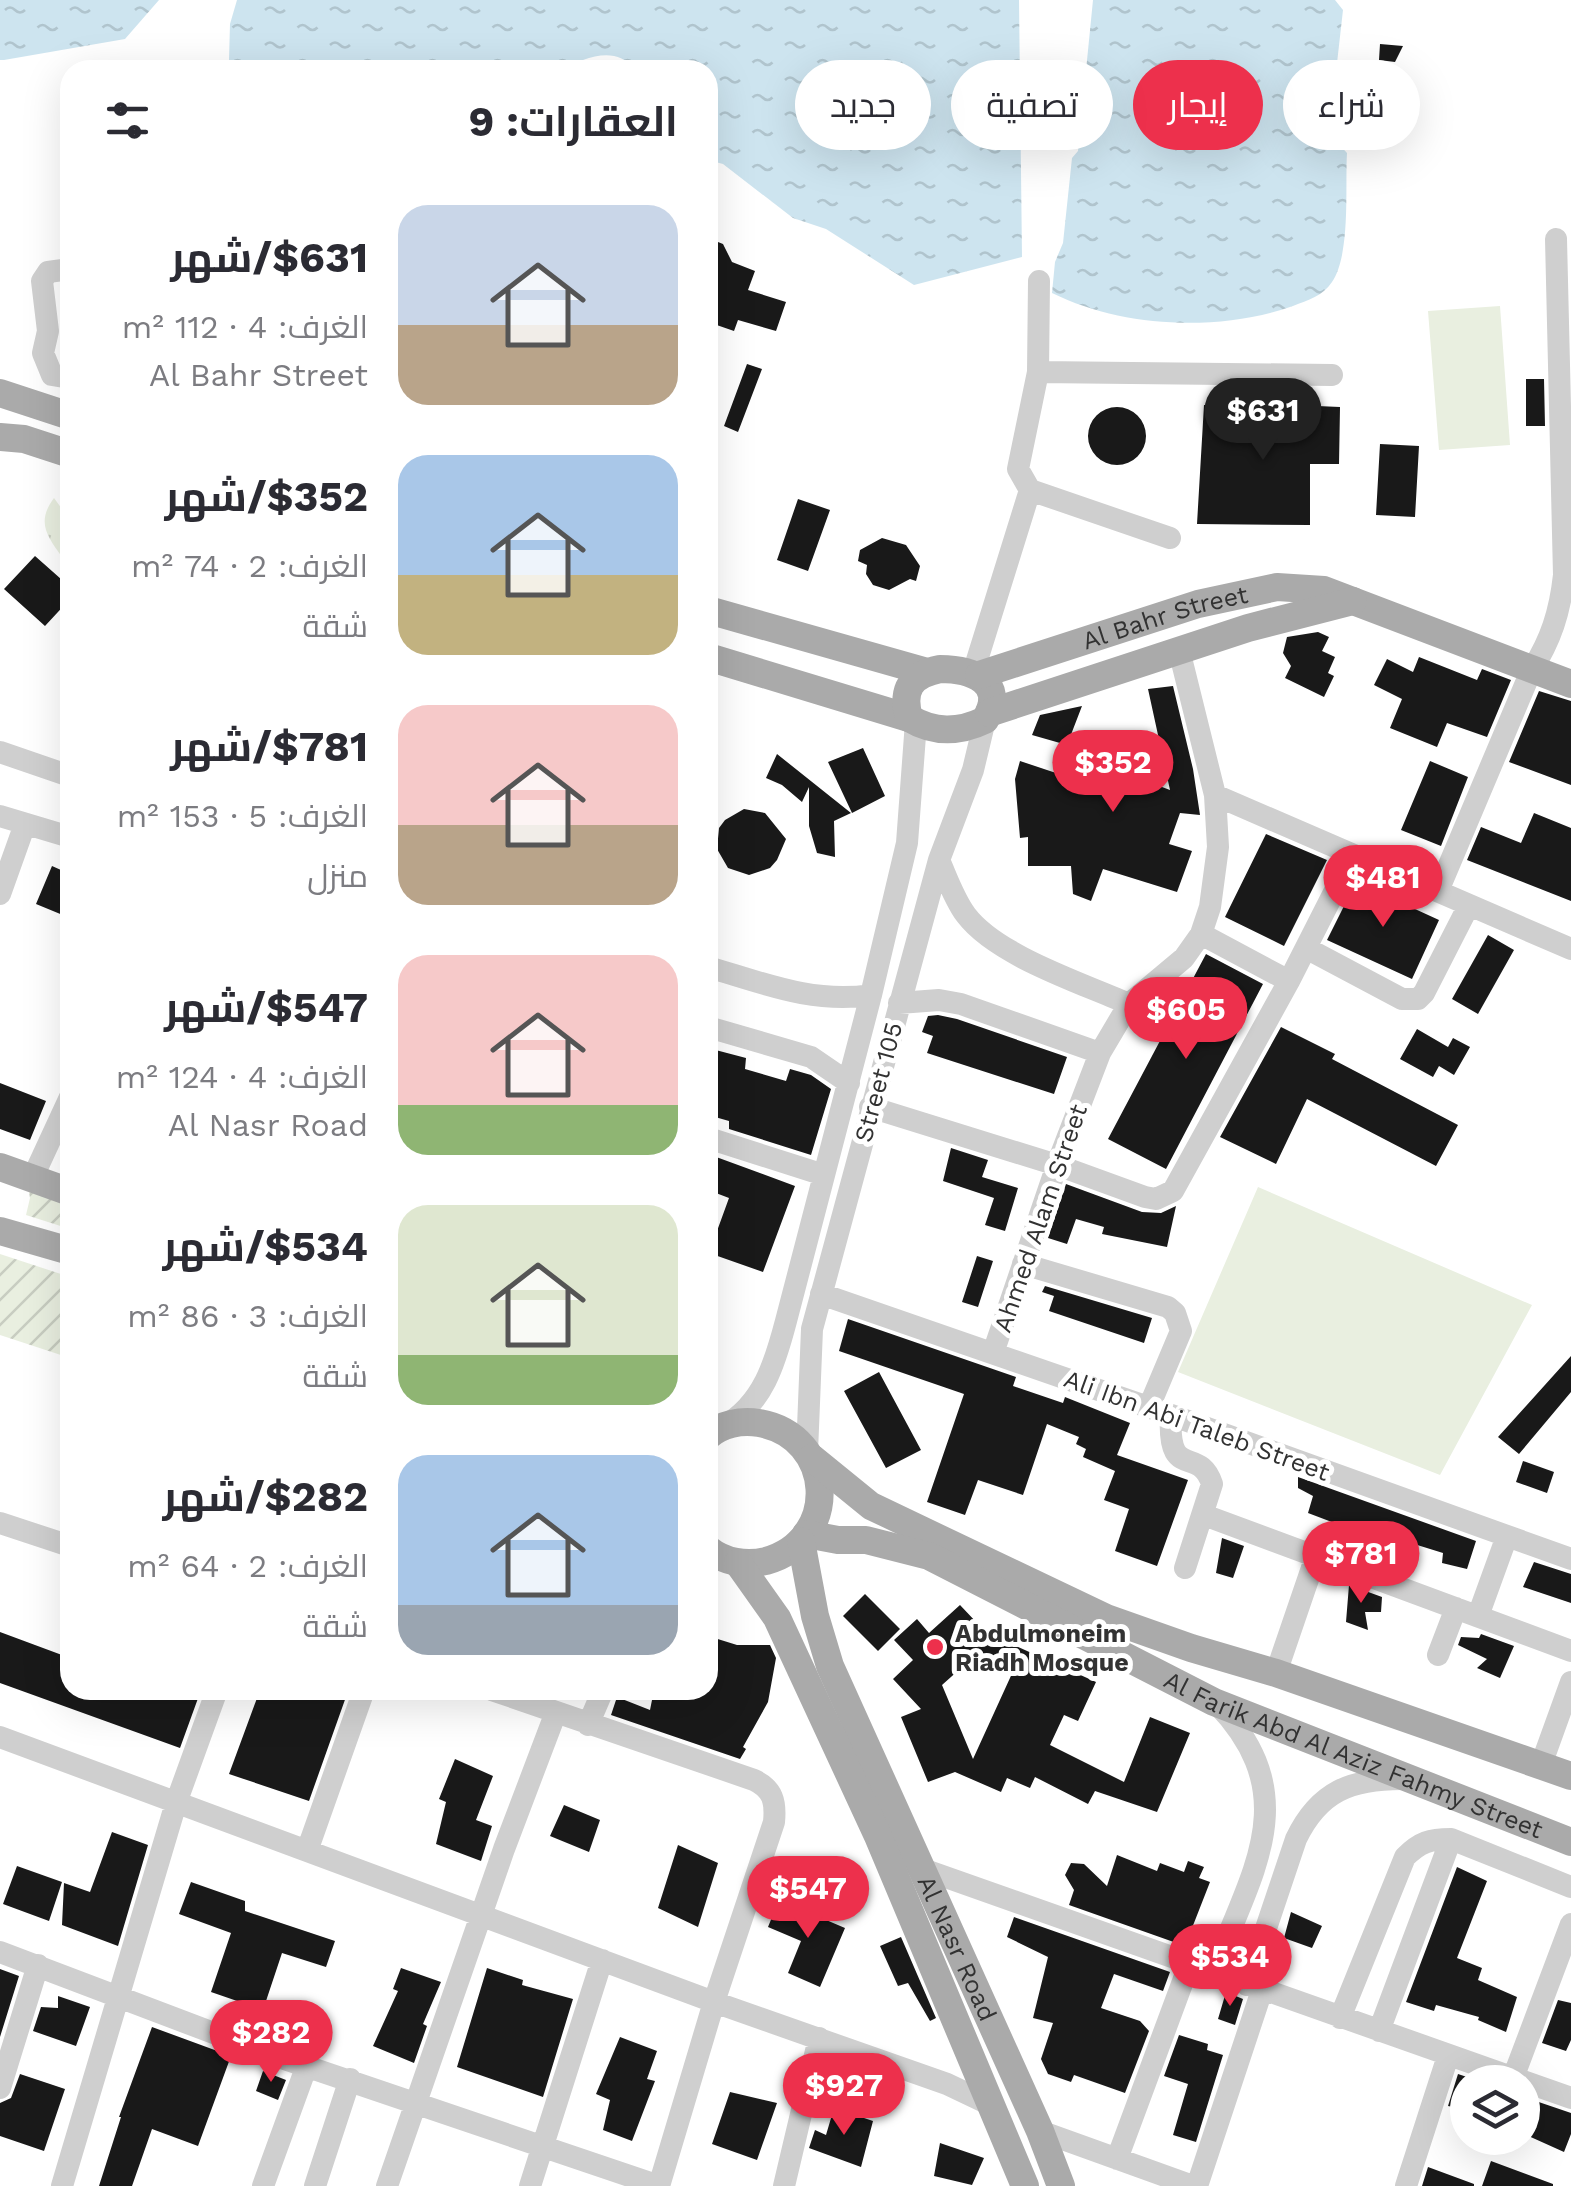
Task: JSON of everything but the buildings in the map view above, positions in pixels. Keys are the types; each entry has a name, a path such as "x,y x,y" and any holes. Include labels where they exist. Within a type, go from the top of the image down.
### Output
{"main road":[{"path":"0,393 60,413"},
{"path":"0,437 24,439 60,451"},
{"name":"Al Bahr Street","path":"976,674 1198,604 1277,587 1324,590 1531,672 1571,684"},
{"name":"Al Bahr Street","path":"987,716 1248,628 1353,601"},
{"path":"718,613 927,672 954,669 976,674 991,692 987,716 958,730 944,730 718,660"},
{"path":"912,720 905,693 910,683 927,672"},
{"path":"0,1166 60,1188"},
{"path":"0,1231 60,1248"},
{"name":"Al Farik Abd Al Aziz Fahmy Street","path":"718,1430 748,1421 773,1426 795,1438 809,1455 871,1506 1106,1618 1276,1672 1571,1776"},
{"path":"718,1554 738,1563 757,1563 776,1558 804,1537 814,1522 820,1501 819,1479 809,1455"},
{"name":"Al Farik Abd Al Aziz Fahmy Street","path":"804,1537 866,1540 929,1556 1214,1702 1571,1842"},
{"name":"Al Nasr Road","path":"804,1537 818,1628 830,1666 1040,2131 1061,2186"},
{"name":"Al Nasr Road","path":"738,1563 776,1618 878,1836 1025,2186"}],"street":[{"path":"1438,891 1557,620 1564,575 1556,239"},
{"path":"60,270 48,272 42,281 48,331 42,353 52,375 60,376"},
{"path":"1039,281 1038,372 1018,469 1030,490 1170,538"},
{"path":"1038,372 1332,375"},
{"path":"976,674 1030,490"},
{"name":"Ahmed Alam Street","path":"993,1353 1100,1053 1129,1004 1184,958 1201,934 1210,906 1218,833 1215,795 1179,650"},
{"name":"Street 105","path":"809,1455 808,1358 821,1294 938,860 973,770 987,716"},
{"name":"Street 105","path":"718,1428 744,1414 777,1354 872,996 907,843 912,720"},
{"path":"0,752 60,773"},
{"path":"1215,795 1571,948"},
{"path":"0,816 60,834"},
{"path":"0,894 26,824"},
{"path":"870,1107 1057,1165 1145,1198 1156,1199 1173,1191 1354,855"},
{"path":"938,860 965,914 984,935 1008,950 1129,1004"},
{"path":"1306,948 1402,999 1418,999 1469,904"},
{"path":"1201,934 1289,981"},
{"path":"718,969 806,997 828,1000 872,996"},
{"path":"900,1004 939,1000 961,1004 1100,1053"},
{"path":"718,1030 811,1057 849,1083"},
{"path":"33,1178 60,1119"},
{"path":"718,1141 824,1175"},
{"path":"1024,1264 1168,1307 1175,1313 1181,1331 1160,1411 1172,1450 1179,1458 1202,1466 1212,1484 1185,1568"},
{"name":"Ali Ibn Abi Taleb Street","path":"821,1294 1571,1559"},
{"path":"1204,1515 1571,1650"},
{"path":"0,1523 60,1543"},
{"path":"1478,1616 1507,1536"},
{"path":"1276,1672 1316,1556"},
{"path":"1438,1655 1456,1608"},
{"path":"1541,1764 1571,1682"},
{"path":"62,2186 176,1803 212,1700"},
{"path":"307,1850 360,1700"},
{"path":"0,1952 307,2066 544,2148 606,2178 659,2186 774,1822 772,1794 767,1786 754,1780 521,1700"},
{"path":"588,1725 599,1700"},
{"path":"1213,1973 1266,1832 1267,1805 1252,1751 1236,1724 1214,1702"},
{"path":"387,2186 556,1712"},
{"path":"0,1737 946,2084 989,2104"},
{"path":"1040,2131 1195,2186 1306,1816 1326,1798 1368,1778 1408,1778"},
{"path":"1340,2018 1405,1857 1430,1839 1451,1839 1571,1886"},
{"path":"1379,2031 1451,1839"},
{"path":"920,1868 1475,2065"},
{"path":"1519,2065 1571,1924"},
{"path":"530,2186 602,1960"},
{"path":"2,2073 38,1965"},
{"path":"1117,2159 1189,1965"},
{"path":"784,2186 819,2038"},
{"path":"1406,2186 1448,2056"},
{"path":"263,2186 307,2066"},
{"path":"316,2186 350,2080"},
{"path":"1540,2087 1571,2098"}],"green space":[{"path":"1500,306 1510,445 1439,450 1428,311"},
{"path":"54,498 60,506 60,554 46,529"},
{"path":"28,1186 60,1198 60,1226 26,1215"},
{"path":"1258,1187 1532,1305 1440,1475 1178,1372"},
{"path":"0,1254 60,1274 60,1355 0,1335"}],"water":[{"path":"0,0 159,0 125,39 4,60 0,60"},
{"path":"237,0 1019,0 1020,60 951,60 951,150 1021,150 1022,257 914,285 826,229 793,218 718,163 718,60 624,60 605,55 583,60 229,60 230,24"},
{"path":"1093,0 1335,0 1343,10 1337,60 1283,60 1283,150 1347,153 1342,255 1332,282 1324,291 1304,302 1264,314 1203,323 1109,313 1052,293 1055,262 1063,243 1072,158 1078,150 1113,150 1113,60 1087,60"}],"place":[{"name":"Abdulmoneim Riadh Mosque","path":"935,1647"}]}
